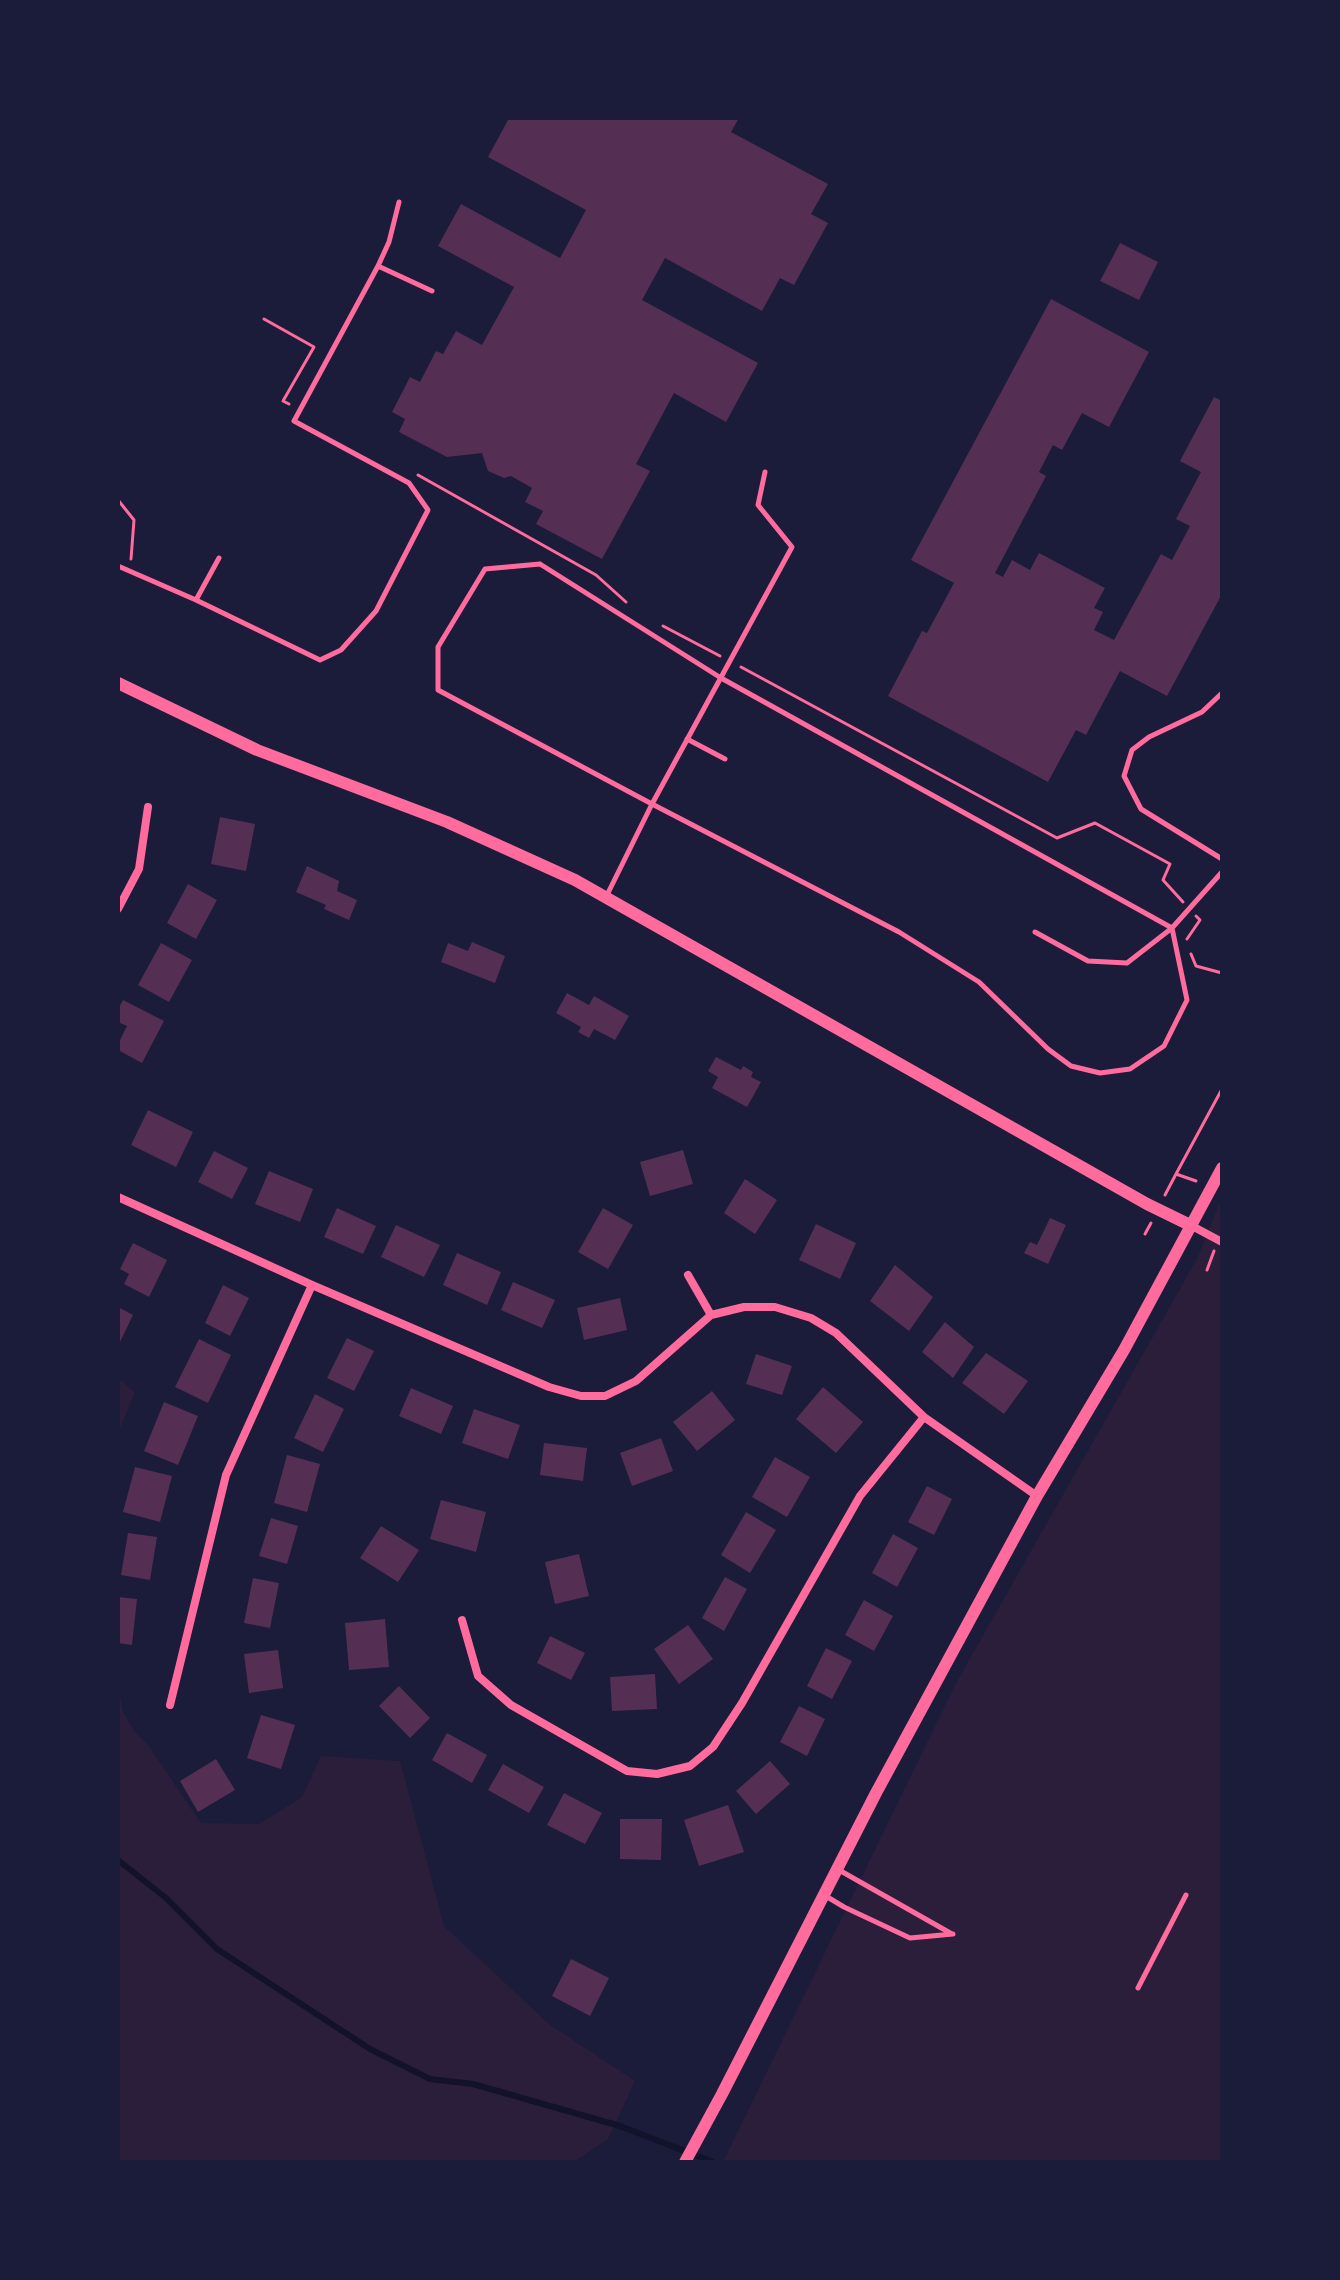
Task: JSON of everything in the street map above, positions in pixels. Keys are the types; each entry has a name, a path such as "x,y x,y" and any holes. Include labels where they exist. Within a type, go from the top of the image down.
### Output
{"street":[{"path":"118,683 257,750 447,822 575,880 1158,1209 1222,1242"},
{"path":"118,909 139,869 148,807"},
{"path":"685,2162 837,1869 1037,1496 1124,1350 1222,1168"},
{"path":"118,1197 549,1387 581,1396 605,1396 636,1381 711,1315 744,1307 775,1307 811,1318 836,1333 924,1417 1037,1496"},
{"path":"688,1275 711,1315"},
{"path":"170,1705 226,1475 312,1285"},
{"path":"462,1620 478,1676 511,1705 627,1771 657,1774 690,1766 713,1747 742,1703 860,1496 924,1417"}],"lane":[{"path":"118,566 320,660 341,650 376,611 428,510 409,483 294,421 378,266 389,242 399,202"},
{"path":"378,266 432,291"},
{"path":"606,897 652,804 792,547 758,505 765,472"},
{"path":"196,600 219,558"},
{"path":"540,564 721,678 1172,928 1187,1000 1164,1046 1130,1069 1100,1073 1071,1066 1040,1042 979,982 899,932 652,804 438,690 438,647 485,569 540,564"},
{"path":"1222,693 1202,712 1149,737 1132,750 1124,776 1141,809 1222,859"},
{"path":"687,739 725,759"},
{"path":"1035,932 1088,961 1127,963 1172,928 1222,872"},
{"path":"824,1895 910,1938 953,1934 837,1869"},
{"path":"1138,1988 1186,1895"}],"path":[{"path":"118,500 134,520 130,571"},
{"path":"1145,1234 1222,1089"},
{"path":"1176,1174 1212,1187"}],"shaded area":[{"path":"1222,1197 1222,2162 723,2162 956,1683 1198,1257"},
{"path":"118,1378 135,1392 118,1433"},
{"path":"118,1684 123,1712 134,1731 148,1745 201,1823 259,1824 302,1797 321,1756 400,1761 444,1926 549,2024 635,2081 608,2139 574,2162 118,2162"}],"building":[{"path":"504,118 739,118 731,132 828,184 811,214 828,223 794,285 780,278 762,311 665,258 642,300 758,363 726,422 674,393 636,464 650,471 602,559 536,524 543,511 525,502 532,488 511,476 504,478 488,471 482,453 447,457 399,432 405,419 392,412 410,377 420,382 436,351 443,354 456,331 482,345 514,287 438,246 461,204 560,258 586,210 488,157 508,120"},
{"path":"1120,243 1158,262 1139,300 1100,281"},
{"path":"1051,299 1149,352 1109,427 1082,413 1062,450 1053,445 1039,472 1046,476 995,573 1003,577 1012,560 1030,570 1039,553 1105,588 1094,608 1103,612 1094,630 1114,640 1161,554 1172,560 1190,526 1176,519 1201,472 1180,461 1214,397 1222,401 1222,594 1167,696 1120,671 1086,735 1076,730 1048,782 888,696 922,631 927,633 954,583 911,560"},
{"path":"220,817 255,824 246,871 211,864"},
{"path":"307,866 339,881 337,891 357,900 349,920 324,909 326,905 296,892"},
{"path":"188,884 217,900 196,939 167,923"},
{"path":"472,942 505,956 495,983 441,962 448,943 468,951"},
{"path":"161,943 192,960 169,1002 138,985"},
{"path":"567,993 589,1005 594,996 629,1016 615,1040 594,1029 589,1038 578,1032 581,1027 556,1013"},
{"path":"123,1000 164,1021 142,1063 118,1050 127,1026 118,1022 118,1009"},
{"path":"716,1057 741,1070 743,1066 753,1072 751,1077 761,1082 747,1107 712,1088 718,1077 708,1071"},
{"path":"148,1110 193,1132 176,1167 131,1145"},
{"path":"683,1150 693,1184 650,1196 640,1162"},
{"path":"214,1151 248,1168 232,1199 198,1182"},
{"path":"269,1171 313,1189 300,1222 255,1204"},
{"path":"745,1179 777,1200 755,1234 724,1213"},
{"path":"337,1208 376,1226 363,1254 324,1237"},
{"path":"603,1208 633,1225 608,1269 578,1252"},
{"path":"1050,1218 1066,1225 1048,1264 1024,1253 1030,1242 1037,1245"},
{"path":"816,1224 856,1243 840,1279 799,1260"},
{"path":"396,1225 440,1245 424,1277 381,1257"},
{"path":"133,1243 167,1260 149,1297 124,1284 129,1274 120,1269"},
{"path":"457,1253 501,1272 487,1305 443,1285"},
{"path":"895,1265 933,1297 909,1331 870,1301"},
{"path":"513,1282 555,1300 542,1328 501,1310"},
{"path":"223,1285 249,1298 230,1336 205,1323"},
{"path":"620,1298 627,1330 584,1340 577,1308"},
{"path":"118,1307 133,1315 118,1346"},
{"path":"945,1322 974,1347 953,1378 922,1352"},
{"path":"347,1338 374,1351 354,1391 327,1378"},
{"path":"199,1339 231,1355 208,1403 175,1387"},
{"path":"986,1353 1028,1381 1004,1414 962,1383"},
{"path":"756,1354 792,1366 782,1395 746,1384"},
{"path":"823,1387 863,1422 836,1453 796,1419"},
{"path":"411,1388 453,1406 441,1434 399,1416"},
{"path":"712,1391 735,1420 697,1451 673,1422"},
{"path":"315,1394 344,1409 323,1452 294,1438"},
{"path":"164,1402 198,1416 178,1465 144,1451"},
{"path":"474,1409 520,1425 508,1459 462,1443"},
{"path":"661,1438 673,1471 632,1486 620,1453"},
{"path":"544,1443 587,1448 583,1481 540,1475"},
{"path":"287,1455 320,1464 307,1512 274,1503"},
{"path":"775,1457 810,1477 787,1517 752,1497"},
{"path":"135,1467 172,1476 160,1522 123,1512"},
{"path":"927,1486 952,1499 934,1535 908,1522"},
{"path":"441,1500 486,1512 476,1552 430,1539"},
{"path":"746,1512 776,1530 750,1573 721,1555"},
{"path":"271,1518 298,1526 287,1564 259,1556"},
{"path":"381,1526 419,1550 398,1582 360,1558"},
{"path":"128,1533 157,1537 150,1580 121,1575"},
{"path":"893,1534 918,1548 897,1587 872,1573"},
{"path":"579,1554 589,1596 555,1604 545,1562"},
{"path":"725,1577 747,1589 724,1631 702,1618"},
{"path":"253,1578 279,1583 270,1628 244,1623"},
{"path":"118,1597 137,1599 132,1645 118,1643"},
{"path":"864,1600 893,1616 874,1651 845,1635"},
{"path":"385,1619 389,1667 349,1670 345,1623"},
{"path":"688,1625 713,1659 679,1684 654,1649"},
{"path":"550,1636 585,1653 571,1680 537,1663"},
{"path":"826,1648 852,1661 832,1699 807,1686"},
{"path":"278,1650 283,1688 249,1693 244,1654"},
{"path":"655,1674 657,1709 612,1711 610,1677"},
{"path":"399,1686 430,1718 410,1738 379,1706"},
{"path":"799,1706 825,1719 807,1756 780,1742"},
{"path":"261,1715 295,1725 281,1769 247,1758"},
{"path":"447,1733 487,1755 472,1783 432,1760"},
{"path":"216,1759 235,1790 198,1812 180,1781"},
{"path":"770,1761 790,1784 756,1814 736,1791"},
{"path":"503,1764 544,1787 529,1813 488,1790"},
{"path":"564,1793 602,1813 585,1844 547,1825"},
{"path":"728,1805 744,1852 699,1866 684,1820"},
{"path":"620,1819 662,1819 661,1860 620,1859"},
{"path":"571,1959 609,1978 590,2016 552,1996"}],"waterway":[{"path":"118,1860 166,1898 217,1949 370,2049 430,2079 473,2084 620,2126 713,2162"}]}
